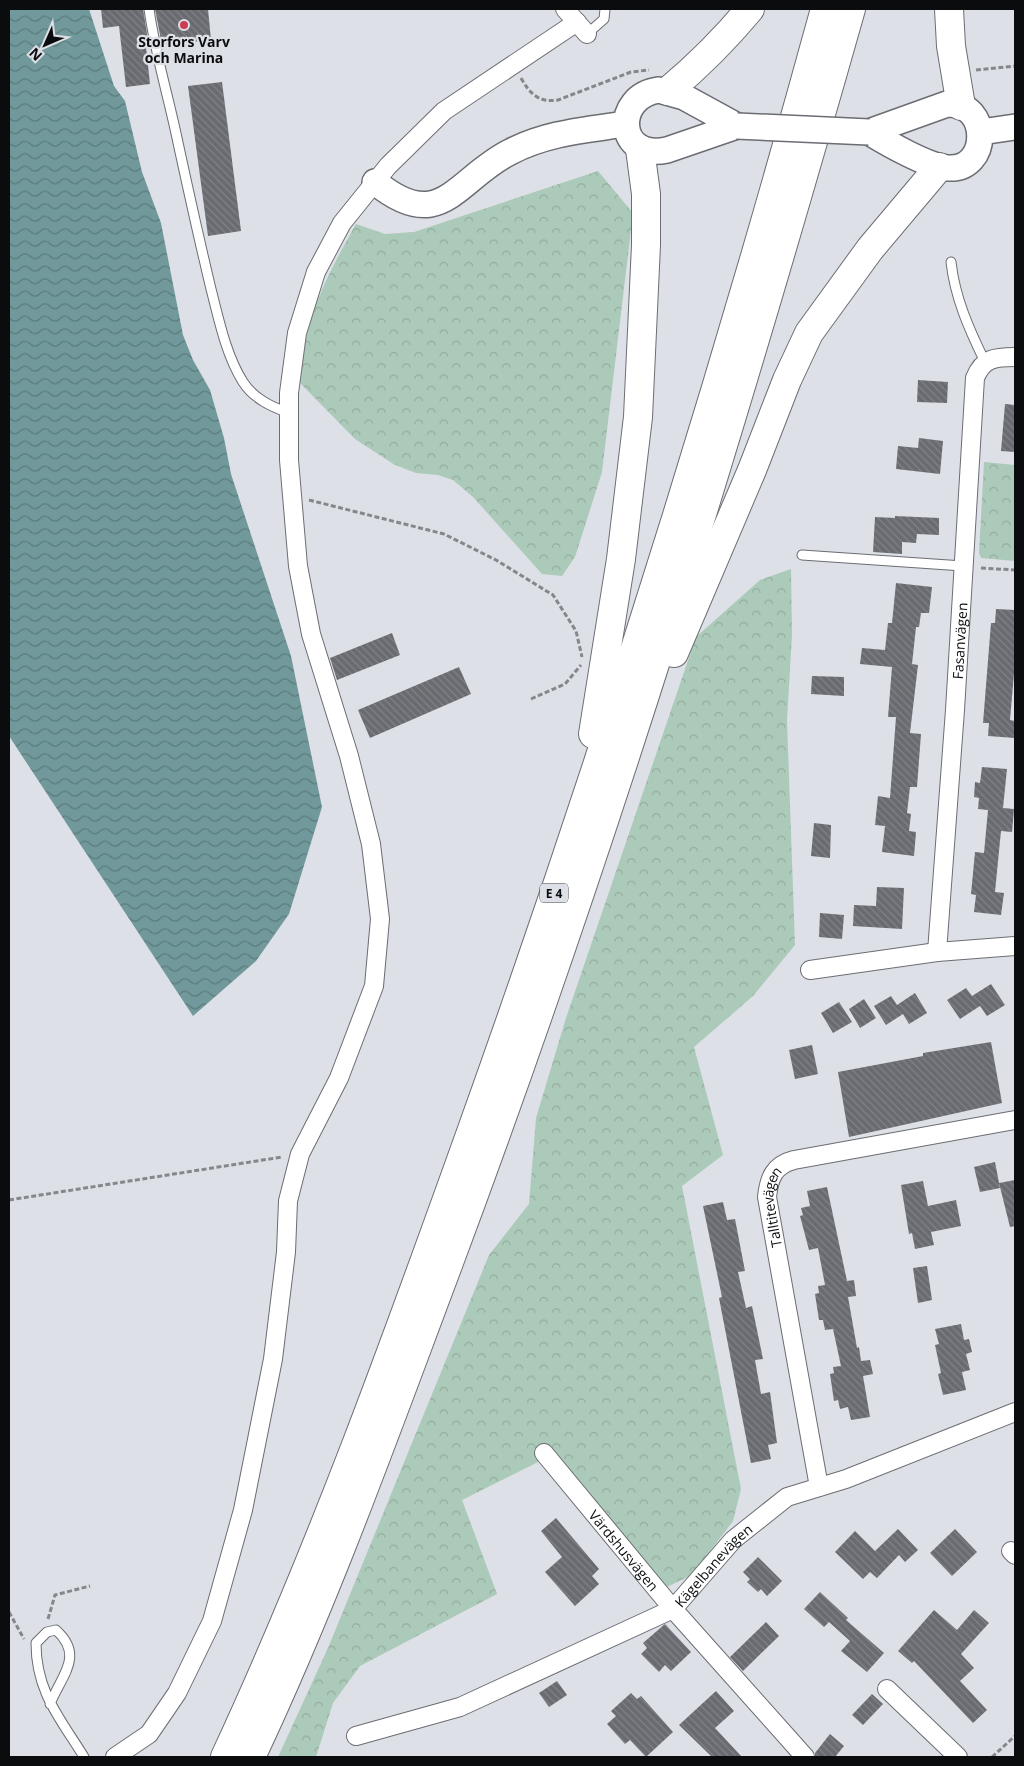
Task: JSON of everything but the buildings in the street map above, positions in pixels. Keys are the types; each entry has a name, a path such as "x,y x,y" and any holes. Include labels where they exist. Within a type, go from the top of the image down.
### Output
{"highway":[{"path":"668,91 732,31 750,9"},
{"name":"E 4","path":"251,1757 289,1673 389,1421 500,1122 777,184 825,9"},
{"name":"E 4","path":"225,1757 282,1627 401,1325 493,1071 588,828 707,498 851,9"},
{"path":"949,9 951,46 961,106"},
{"path":"588,828 638,417 646,236 646,194 640,149"},
{"path":"588,828 752,470 786,380 809,333 870,249 939,167"}],"street":[{"path":"115,1757 149,1734 177,1693 212,1620 244,1510 273,1359 286,1252 288,1201 300,1154 339,1078 374,986 380,919 371,844 349,756 311,634 298,566 291,497 289,413 289,392 297,333 316,272 342,223 375,182 423,129 444,111 582,28 564,9"},
{"path":"737,126 668,91 650,91 642,95 630,108 625,124 631,139 640,149 655,153 737,126 868,132 947,104 961,106 972,115 981,132 980,145 969,161 956,168 939,167 868,132"},
{"path":"375,182 397,198 413,205 434,204 452,196 486,167 509,152 565,132 625,124"},
{"path":"981,132 1015,127"},
{"path":"985,362 989,359 1015,357"},
{"name":"Fasanvägen","path":"937,952 955,710 975,378 985,362"},
{"path":"810,970 937,952 1015,946"},
{"name":"Talltitevägen","path":"818,1488 767,1197 775,1168 794,1160 1015,1120"},
{"name":"Kägelbanevägen","path":"356,1736 460,1707 673,1609 733,1540 787,1497 818,1488 924,1450 1015,1412"},
{"name":"Värdshusvägen","path":"544,1453 673,1609 805,1757"},
{"path":"887,1689 958,1757"}],"lane":[{"path":"150,9 154,46 176,130 199,240 227,343 244,382 256,396 272,407 289,413"},
{"path":"582,28 604,19 604,9"},
{"path":"951,262 953,284 961,309 985,362"},
{"path":"802,555 963,566"},
{"path":"50,1704 66,1672 71,1652 65,1638 56,1630 47,1632 36,1643 36,1660 40,1681 50,1704 84,1757"}],"path":[{"path":"291,497 329,504 444,534 496,560 553,595 576,631 584,662 565,684 531,699"},
{"path":"963,566 1015,570"},
{"path":"9,1200 300,1154"},
{"path":"47,1632 48,1616 55,1595 90,1586"},
{"path":"9,1612 36,1660"},
{"path":"992,1757 1015,1736"}],"green space":[{"path":"598,171 633,213 602,472 575,557 562,576 542,574 473,497 453,480 438,475 416,473 395,465 355,439 300,383 306,338 318,300 334,264 356,224 385,234 414,232"},
{"path":"984,462 1015,465 1015,561 981,558 979,553"},
{"path":"791,569 792,635 787,720 795,945 753,996 694,1047 723,1155 682,1186 741,1489 733,1521 692,1575 652,1594 542,1460 462,1500 497,1594 360,1666 333,1703 316,1757 278,1757 328,1648 489,1255 529,1204 536,1118 566,1018 696,637 760,580"}],"water":[{"path":"9,9 89,9 114,86 125,101 142,172 161,223 183,335 193,360 210,390 224,438 231,474 291,656 322,807 289,914 256,961 193,1016 9,736"}],"place":[{"name":"Storfors Varv och Marina","path":"184,25"}]}
